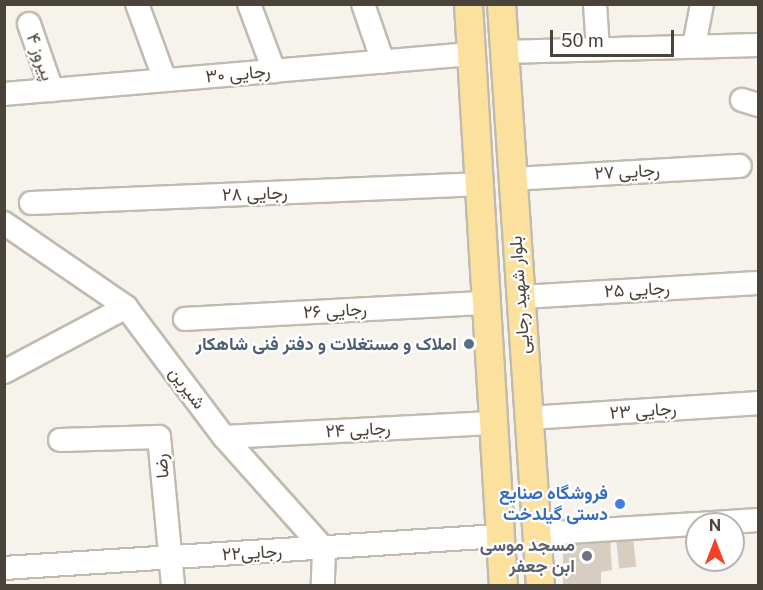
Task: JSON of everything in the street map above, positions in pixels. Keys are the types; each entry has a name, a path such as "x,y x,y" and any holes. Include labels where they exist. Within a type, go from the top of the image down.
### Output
{"main road":[{"name":"بلوار شهید رجایی","path":"468,4 491,423 503,585"},
{"name":"بلوار شهید رجایی","path":"501,4 540,585"}],"street":[{"path":"137,4 165,81"},
{"path":"249,4 274,71"},
{"path":"363,4 383,62"},
{"path":"596,4 598,49"},
{"path":"694,46 702,4"},
{"name":"پیروز ۴","path":"29,24 52,90"},
{"path":"504,52 759,45"},
{"name":"رجایی ۳۰","path":"4,94 471,54"},
{"name":"رجایی ۲۷","path":"513,179 740,166"},
{"name":"رجایی ۲۸","path":"32,203 478,184"},
{"name":"شیرین","path":"7,229 126,307 224,437 324,549"},
{"name":"رجایی ۲۵","path":"520,297 754,283"},
{"name":"رجایی ۲۶","path":"185,319 485,303"},
{"path":"4,372 126,307"},
{"name":"رجایی ۲۳","path":"528,418 759,403"},
{"name":"رجایی ۲۴","path":"224,437 491,423"},
{"name":"رضا","path":"60,440 159,437 170,558"},
{"path":"536,534 685,525"},
{"name":"۲۲رجایی","path":"12,573 170,558 500,536"},
{"path":"323,585 324,549"},
{"path":"170,558 173,585"}],"building":[{"path":"633,537 636,567 619,569 616,539"},
{"name":"مسجد موسی ابن جعفر","path":"610,539 612,570 601,572 601,586 563,586 563,542"}],"place":[{"name":"املاک و مستغلات و دفتر فنی شاهکار","path":"469,344"},
{"name":"فروشگاه صنایع دستی گیلدخت","path":"620,504"},
{"name":"مسجد موسی ابن جعفر","path":"587,556"}]}
